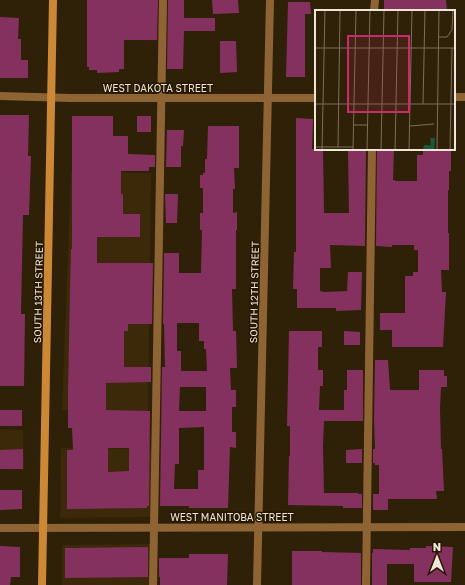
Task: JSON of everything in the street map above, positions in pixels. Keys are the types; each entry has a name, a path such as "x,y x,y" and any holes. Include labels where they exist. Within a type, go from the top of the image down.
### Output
{"street":[{"name":"SOUTH 13TH STREET","path":"42,585 53,0"},
{"path":"153,585 163,0"},
{"name":"SOUTH 12TH STREET","path":"258,585 270,0"},
{"path":"374,10 375,0"},
{"name":"WEST DAKOTA STREET","path":"0,96 51,98 315,98"},
{"path":"366,585 368,527 372,150"},
{"name":"WEST MANITOBA STREET","path":"0,528 465,527"}],"shaded area":[{"path":"71,172 151,173 148,411 62,410"},
{"path":"0,429 23,430 24,470 0,469"},
{"path":"61,448 151,449 151,517 60,518"},
{"path":"150,544 149,585 62,585 62,545"}],"building":[{"path":"87,0 158,0 157,40 124,40 124,69 119,69 119,72 97,73 97,70 89,70 89,67 87,67"},
{"path":"168,0 184,0 184,18 215,18 215,31 184,31 183,69 167,69"},
{"path":"212,0 238,0 239,13 213,14"},
{"path":"384,0 446,0 447,10 384,10"},
{"path":"288,2 310,2 311,14 305,14 305,77 286,77"},
{"path":"0,17 19,18 18,39 21,39 21,60 28,60 28,78 0,78"},
{"path":"220,41 236,41 237,72 220,73"},
{"path":"0,115 29,115 28,156 31,156 29,215 23,215 21,314 25,314 24,386 0,386"},
{"path":"72,116 113,116 113,136 128,136 128,154 155,155 155,167 149,167 149,171 121,171 123,214 140,214 140,237 97,237 97,263 153,263 152,324 128,324 128,331 124,331 124,367 151,367 151,382 106,383 106,410 150,411 149,506 147,506 147,508 67,509 67,450 73,450 72,428 68,428 72,249","holes":["108,448 129,448 129,471 108,472"]},
{"path":"137,116 151,116 151,132 137,132"},
{"path":"296,118 313,119 312,149 323,150 324,213 349,213 348,150 366,150 365,246 330,245 331,268 320,268 320,291 324,292 347,291 348,272 362,272 361,310 336,311 336,308 297,308 297,289 293,289 294,252 296,252"},
{"path":"208,126 239,126 239,168 234,168 235,189 233,189 233,213 237,212 236,289 232,289 233,331 236,331 237,368 230,368 231,390 236,390 236,407 232,407 232,432 236,432 236,448 230,447 228,508 160,506 162,367 165,367 163,324 164,253 179,253 179,273 201,273 202,230 200,230 200,213 203,213 203,188 200,188 200,175 205,173 205,159 207,159","holes":["177,323 199,323 199,341 204,341 207,371 181,371 181,351 177,351","180,387 206,387 206,411 179,411","204,427 204,470 198,470 198,489 174,489 175,464 179,464 179,428"]},
{"path":"167,130 184,130 183,146 181,146 181,167 166,167"},
{"path":"377,150 394,150 393,180 417,181 417,155 423,155 423,150 451,150 451,171 449,171 448,190 449,270 441,270 442,292 446,292 443,347 392,347 392,330 380,330 380,313 405,313 405,276 413,276 413,272 418,272 418,250 414,250 414,245 392,245 392,247 376,246"},
{"path":"165,194 178,194 177,223 166,223"},
{"path":"289,331 322,331 322,347 318,347 318,370 323,370 323,386 320,386 319,410 344,410 344,390 347,390 347,370 363,370 363,421 324,421 323,446 324,493 362,494 362,508 343,508 343,506 288,505 290,456 290,426 287,426"},
{"path":"344,331 360,332 360,345 344,345"},
{"path":"375,360 388,360 390,390 419,390 419,370 444,370 444,376 447,376 447,387 441,387 440,408 444,491 436,491 437,499 388,499 388,510 373,510 373,494 379,494 379,465 375,465 375,463 373,463 373,449 375,449"},
{"path":"0,410 22,410 22,426 0,426"},
{"path":"23,449 23,469 0,469 0,450"},
{"path":"362,449 362,463 346,463 346,450"},
{"path":"0,490 22,490 22,509 0,510"},
{"path":"0,546 20,547 20,577 11,577 10,585 0,585"},
{"path":"426,546 453,547 451,582 414,582 414,564 387,564 387,585 372,585 373,549 410,550 410,548 426,548"},
{"path":"148,547 148,577 65,578 65,548"},
{"path":"292,551 361,553 361,585 292,585"},
{"path":"189,554 228,554 227,585 160,585 159,558 189,558"}]}
